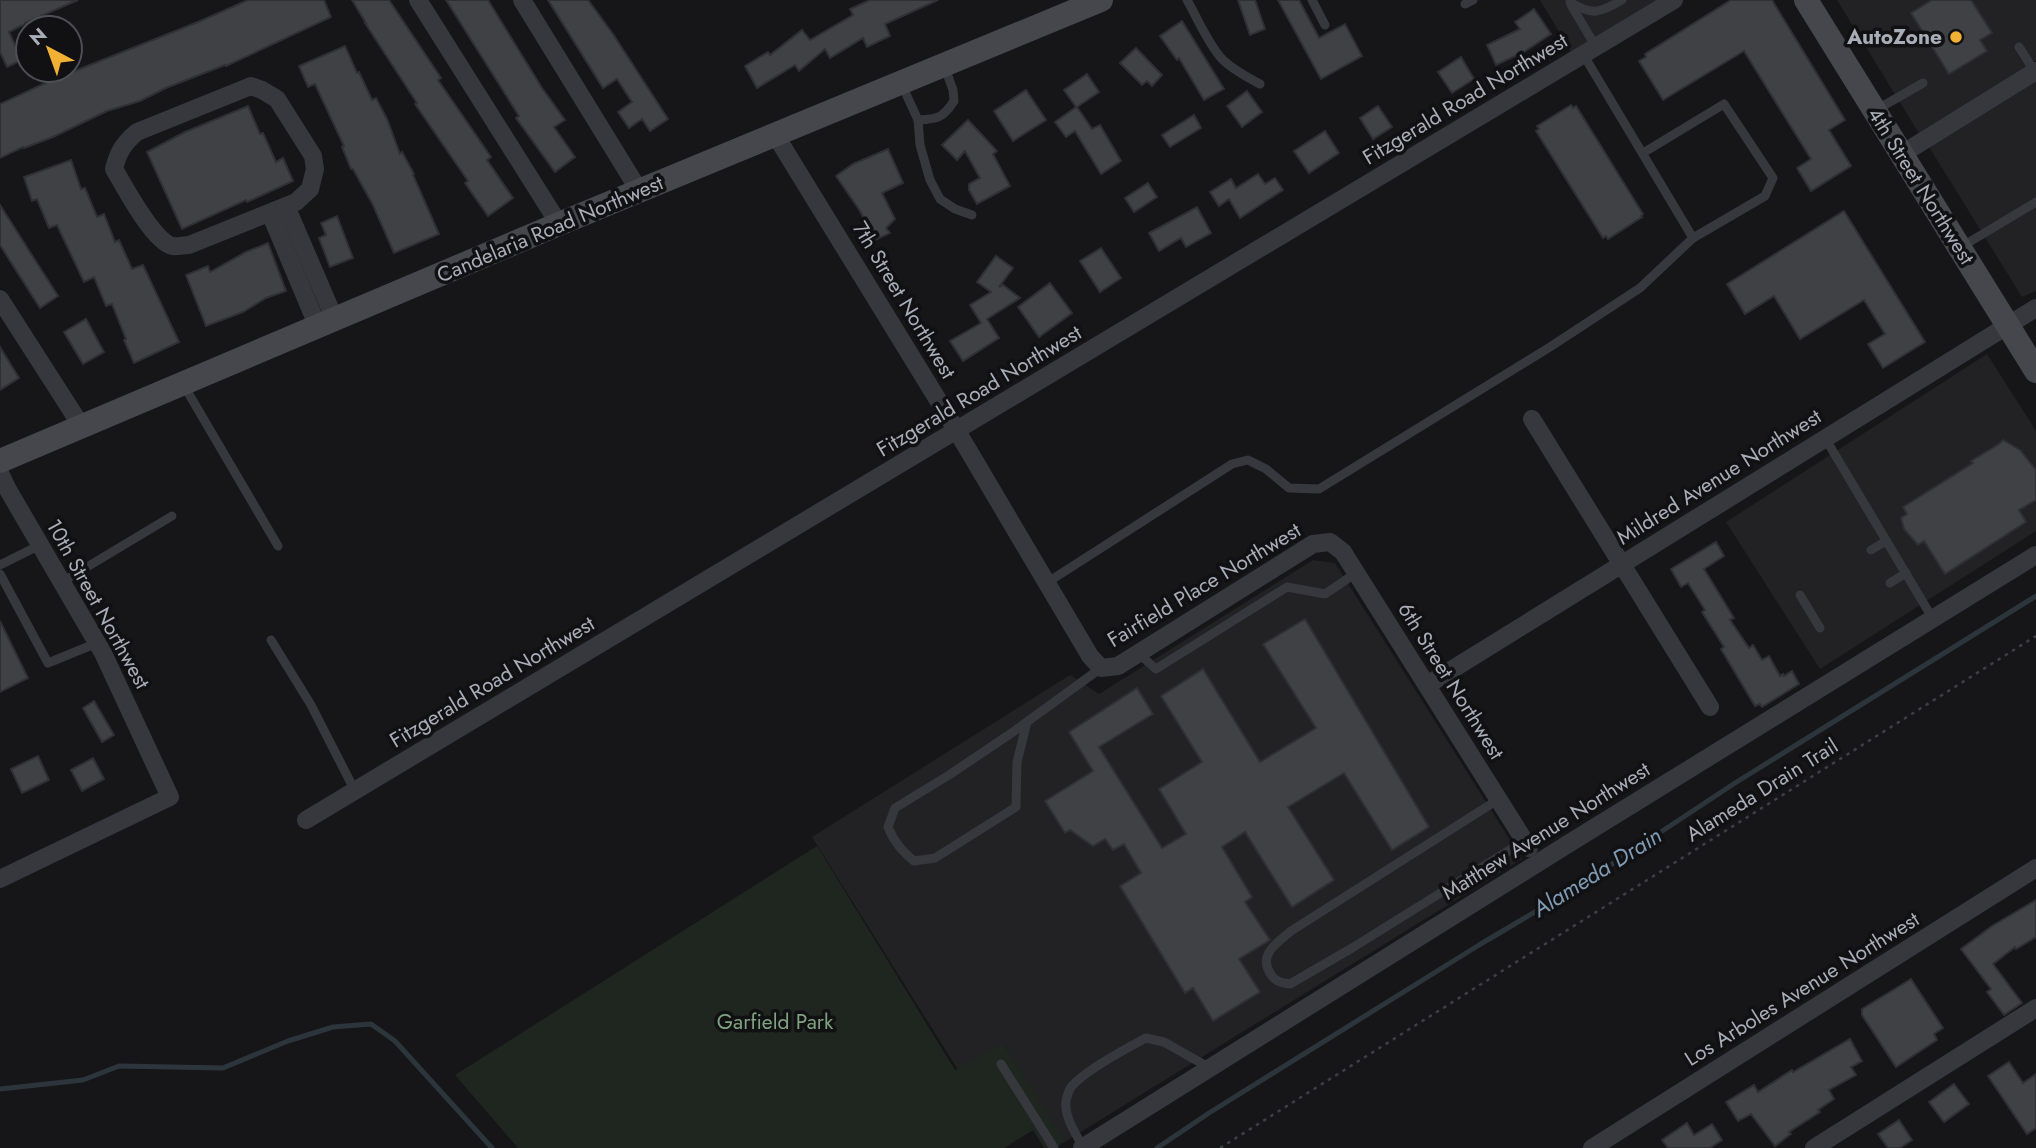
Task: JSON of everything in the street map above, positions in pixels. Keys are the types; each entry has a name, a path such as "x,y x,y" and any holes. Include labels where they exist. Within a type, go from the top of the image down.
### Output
{"main road":[{"name":"Candelaria Road Northwest","path":"0,461 559,224 1101,0"},
{"name":"4th Street Northwest","path":"1811,2 1902,155 2035,367"}],"street":[{"path":"418,0 559,224"},
{"path":"522,0 640,192"},
{"name":"Fitzgerald Road Northwest","path":"306,820 1674,0"},
{"path":"1902,155 2035,71"},
{"path":"251,86 277,99 313,156 315,169 310,189 296,202 278,210 189,245 173,247 152,230 114,169 118,153 125,142 137,132 251,86"},
{"name":"7th Street Northwest","path":"776,136 957,431 1090,656 1101,668"},
{"path":"278,210 326,323"},
{"path":"0,299 82,427"},
{"name":"Mildred Avenue Northwest","path":"1427,685 2036,308"},
{"path":"1532,419 1710,707"},
{"name":"10th Street Northwest","path":"0,473 97,643 170,797 0,879"},
{"name":"6th Street Northwest","path":"1330,542 1343,552 1527,844"},
{"name":"Fairfield Place Northwest","path":"1101,668 1118,666 1313,544 1330,542"},
{"name":"Matthew Avenue Northwest","path":"1083,1148 2036,555"},
{"name":"Los Arboles Avenue Northwest","path":"1592,1148 2036,868"},
{"path":"1814,1148 2036,1008"}],"lane":[{"path":"1187,0 1222,59 1260,84"},
{"path":"1312,0 1325,25"},
{"path":"1570,1 1584,10 1598,11 1622,0"},
{"path":"1570,1 1590,51 1643,153 1693,238"},
{"path":"2019,47 2035,71"},
{"path":"918,120 933,120 942,116 954,101 944,66"},
{"path":"901,83 918,120 920,145 930,180 940,199 955,209 972,215"},
{"path":"1875,111 1923,83"},
{"path":"1048,582 1232,464 1248,460 1266,469 1289,488 1319,489 1550,347 1640,288 1693,238 1765,196 1773,178 1724,104 1643,153"},
{"path":"1960,248 2036,202"},
{"path":"183,384 278,545"},
{"path":"1825,438 1933,619"},
{"path":"62,582 172,516"},
{"path":"1871,550 1886,541"},
{"path":"0,565 40,545"},
{"path":"1138,653 1156,669 1287,587 1325,594 1356,573"},
{"path":"1890,583 1906,573"},
{"path":"0,574 48,663 97,643"},
{"path":"1800,595 1820,628"},
{"path":"271,640 311,705 355,791"},
{"path":"1027,722 1017,762 1016,807 935,858 914,861 903,852 893,840 888,827 895,808 1027,722 1101,668"},
{"path":"1499,799 1292,931 1268,953 1265,960 1268,970 1273,978 1290,984 1527,844"},
{"path":"1083,1148 1068,1118 1066,1103 1070,1088 1131,1046 1146,1038 1164,1042 1210,1068"},
{"path":"1001,1064 1054,1148"}],"path":[{"name":"Alameda Drain Trail","path":"1220,1148 2036,636"}],"shaded area":[{"path":"1540,0 1657,0 1572,53"},
{"path":"1837,0 2036,0 2036,61 1920,135"},
{"path":"2036,80 2036,291 2022,297 1929,147"},
{"path":"1987,354 2036,431 2036,531 1820,669 1726,522"},
{"path":"1313,560 1335,563 1522,859 1063,1143 1005,1046 960,1073 812,837 1070,675 1099,694"}],"green space":[{"name":"Garfield Park","path":"817,846 955,1070 1003,1043 1065,1141 1055,1148 1044,1148 1033,1130 1004,1148 518,1148 455,1075"}],"building":[{"path":"0,0 78,0 46,14 14,14 14,30 9,32 14,43 14,64 7,67 0,52"},
{"path":"248,0 324,0 331,17 226,66 166,88 140,101 107,111 0,158 0,104 43,84 84,84 84,67"},
{"path":"352,0 389,0 441,78 438,80 491,157 487,160 513,198 488,216 465,183 468,181 415,104 417,103"},
{"path":"446,0 488,0 565,120 554,127 575,157 555,172 516,118 519,116"},
{"path":"548,0 588,0 668,119 650,131 642,119 629,128 618,112 632,102 617,79 603,88"},
{"path":"870,0 938,0 885,24 890,36 867,47 863,38 830,58 825,49 799,71 795,65 757,88 745,66 768,52 770,55 802,30 810,40 853,15 850,9"},
{"path":"1238,0 1255,0 1265,29 1250,35"},
{"path":"1278,0 1299,0 1319,38 1345,24 1362,56 1321,79"},
{"path":"1731,0 1772,0 1845,120 1829,130 1851,166 1811,191 1797,168 1811,159 1744,51 1663,100 1639,61 1646,57 1645,54"},
{"name":"AutoZone","path":"1932,0 1971,0 1992,33 1980,40 1987,51 1949,74 1911,13"},
{"path":"1534,9 1551,34 1524,52 1496,65 1487,45 1520,29 1515,22"},
{"path":"1182,21 1224,89 1204,100 1179,58 1177,60 1160,36"},
{"path":"345,46 372,100 376,98 387,119 400,154 402,152 414,174 439,234 394,253 373,205 351,169 342,147 344,146 315,84 308,87 299,66"},
{"path":"1136,48 1162,75 1152,86 1147,81 1142,85 1120,63"},
{"path":"1461,57 1474,79 1452,93 1438,72"},
{"path":"1087,74 1099,92 1077,107 1092,129 1100,125 1121,161 1101,174 1075,131 1066,137 1055,122 1076,107 1064,90"},
{"path":"1026,90 1046,120 1013,141 994,111"},
{"path":"1247,91 1262,112 1242,127 1227,106"},
{"path":"1571,105 1573,108 1576,106 1643,214 1608,239 1606,236 1603,238 1536,131 1539,129 1537,126"},
{"path":"248,106 276,162 283,158 293,181 182,229 147,152 185,132"},
{"path":"1378,106 1392,127 1373,139 1360,118"},
{"path":"1194,115 1201,128 1170,147 1162,135"},
{"path":"968,120 997,151 993,154 1010,186 977,204 969,190 969,184 980,178 965,151 957,160 942,145"},
{"path":"1325,131 1339,153 1309,173 1294,151"},
{"path":"888,149 903,183 882,193 895,219 886,228 890,233 875,240 860,211 836,176 853,164"},
{"path":"71,160 81,189 85,188 97,217 104,214 115,242 119,240 132,269 143,265 179,342 134,363 112,304 106,306 94,277 84,282 57,225 49,228 37,199 32,201 24,177"},
{"path":"1258,174 1265,184 1275,178 1283,190 1240,218 1229,199 1219,206 1210,192 1231,179 1236,188"},
{"path":"1148,183 1157,197 1134,212 1125,198"},
{"path":"0,205 58,296 40,308 0,245"},
{"path":"1197,207 1211,233 1186,247 1181,238 1159,251 1149,233"},
{"path":"1844,211 1925,342 1883,368 1868,344 1885,334 1864,300 1800,339 1774,296 1745,314 1727,284"},
{"path":"337,216 353,258 330,267 319,238 326,235 321,223"},
{"path":"268,243 286,291 206,326 186,275 208,266 210,272"},
{"path":"1101,248 1121,278 1100,292 1080,261"},
{"path":"996,256 1013,268 999,287 1003,285 1020,298 987,319 999,338 963,361 950,341 981,323 970,305 991,292 977,282"},
{"path":"1050,283 1072,313 1039,337 1018,307"},
{"path":"86,319 104,352 83,364 64,332"},
{"path":"0,347 19,378 0,390"},
{"path":"2003,440 2020,450 2036,470 2036,500 2019,510 2026,522 1945,574 1924,541 1918,545 1904,529 1901,518 1907,514 1903,507 1973,463 1971,461"},
{"path":"1716,542 1724,556 1704,569 1734,618 1730,620 1749,648 1753,645 1762,660 1769,656 1780,676 1792,671 1799,684 1762,707 1760,704 1755,706 1721,649 1724,647 1688,583 1681,587 1671,569"},
{"path":"1305,619 1429,827 1392,850 1344,773 1288,807 1334,880 1292,907 1245,832 1222,847 1252,897 1245,902 1270,940 1239,959 1260,992 1213,1021 1193,988 1185,993 1120,886 1141,873 1124,844 1113,850 1105,839 1093,846 1070,830 1065,833 1045,801 1093,771 1069,732 1137,688 1153,714 1099,747 1162,848 1186,834 1159,789 1202,762 1161,696 1203,669 1260,762 1316,728 1263,644"},
{"path":"0,621 28,678 0,692"},
{"path":"94,701 114,735 102,742 83,708"},
{"path":"38,756 49,780 22,793 11,769"},
{"path":"93,758 104,779 82,791 71,770"},
{"path":"2036,900 2036,937 2016,949 2015,947 1993,964 2022,1003 2004,1015 1987,992 1991,989 1961,949 1992,926"},
{"path":"1911,979 1943,1028 1934,1034 1937,1040 1896,1067 1862,1015 1862,1009"},
{"path":"1850,1039 1862,1061 1851,1067 1856,1075 1829,1090 1834,1099 1818,1110 1820,1112 1789,1132 1791,1134 1775,1146 1751,1114 1738,1121 1726,1102 1754,1085 1758,1092"},
{"path":"2009,1062 2023,1083 2036,1074 2036,1128 2027,1134 1988,1076"},
{"path":"1954,1084 1969,1104 1944,1122 1929,1102"},
{"path":"1899,1120 1912,1140 1900,1148 1888,1148 1878,1134"},
{"path":"1687,1123 1694,1135 1712,1124 1722,1140 1710,1148 1668,1148 1662,1140"}],"waterway":[{"name":"Alameda Drain","path":"1157,1148 1479,945 1579,886 1735,783 2036,596"},
{"path":"0,1089 83,1080 119,1066 223,1068 288,1041 333,1027 371,1024 395,1041 492,1148"}],"place":[{"name":"AutoZone","path":"1956,37"}]}
